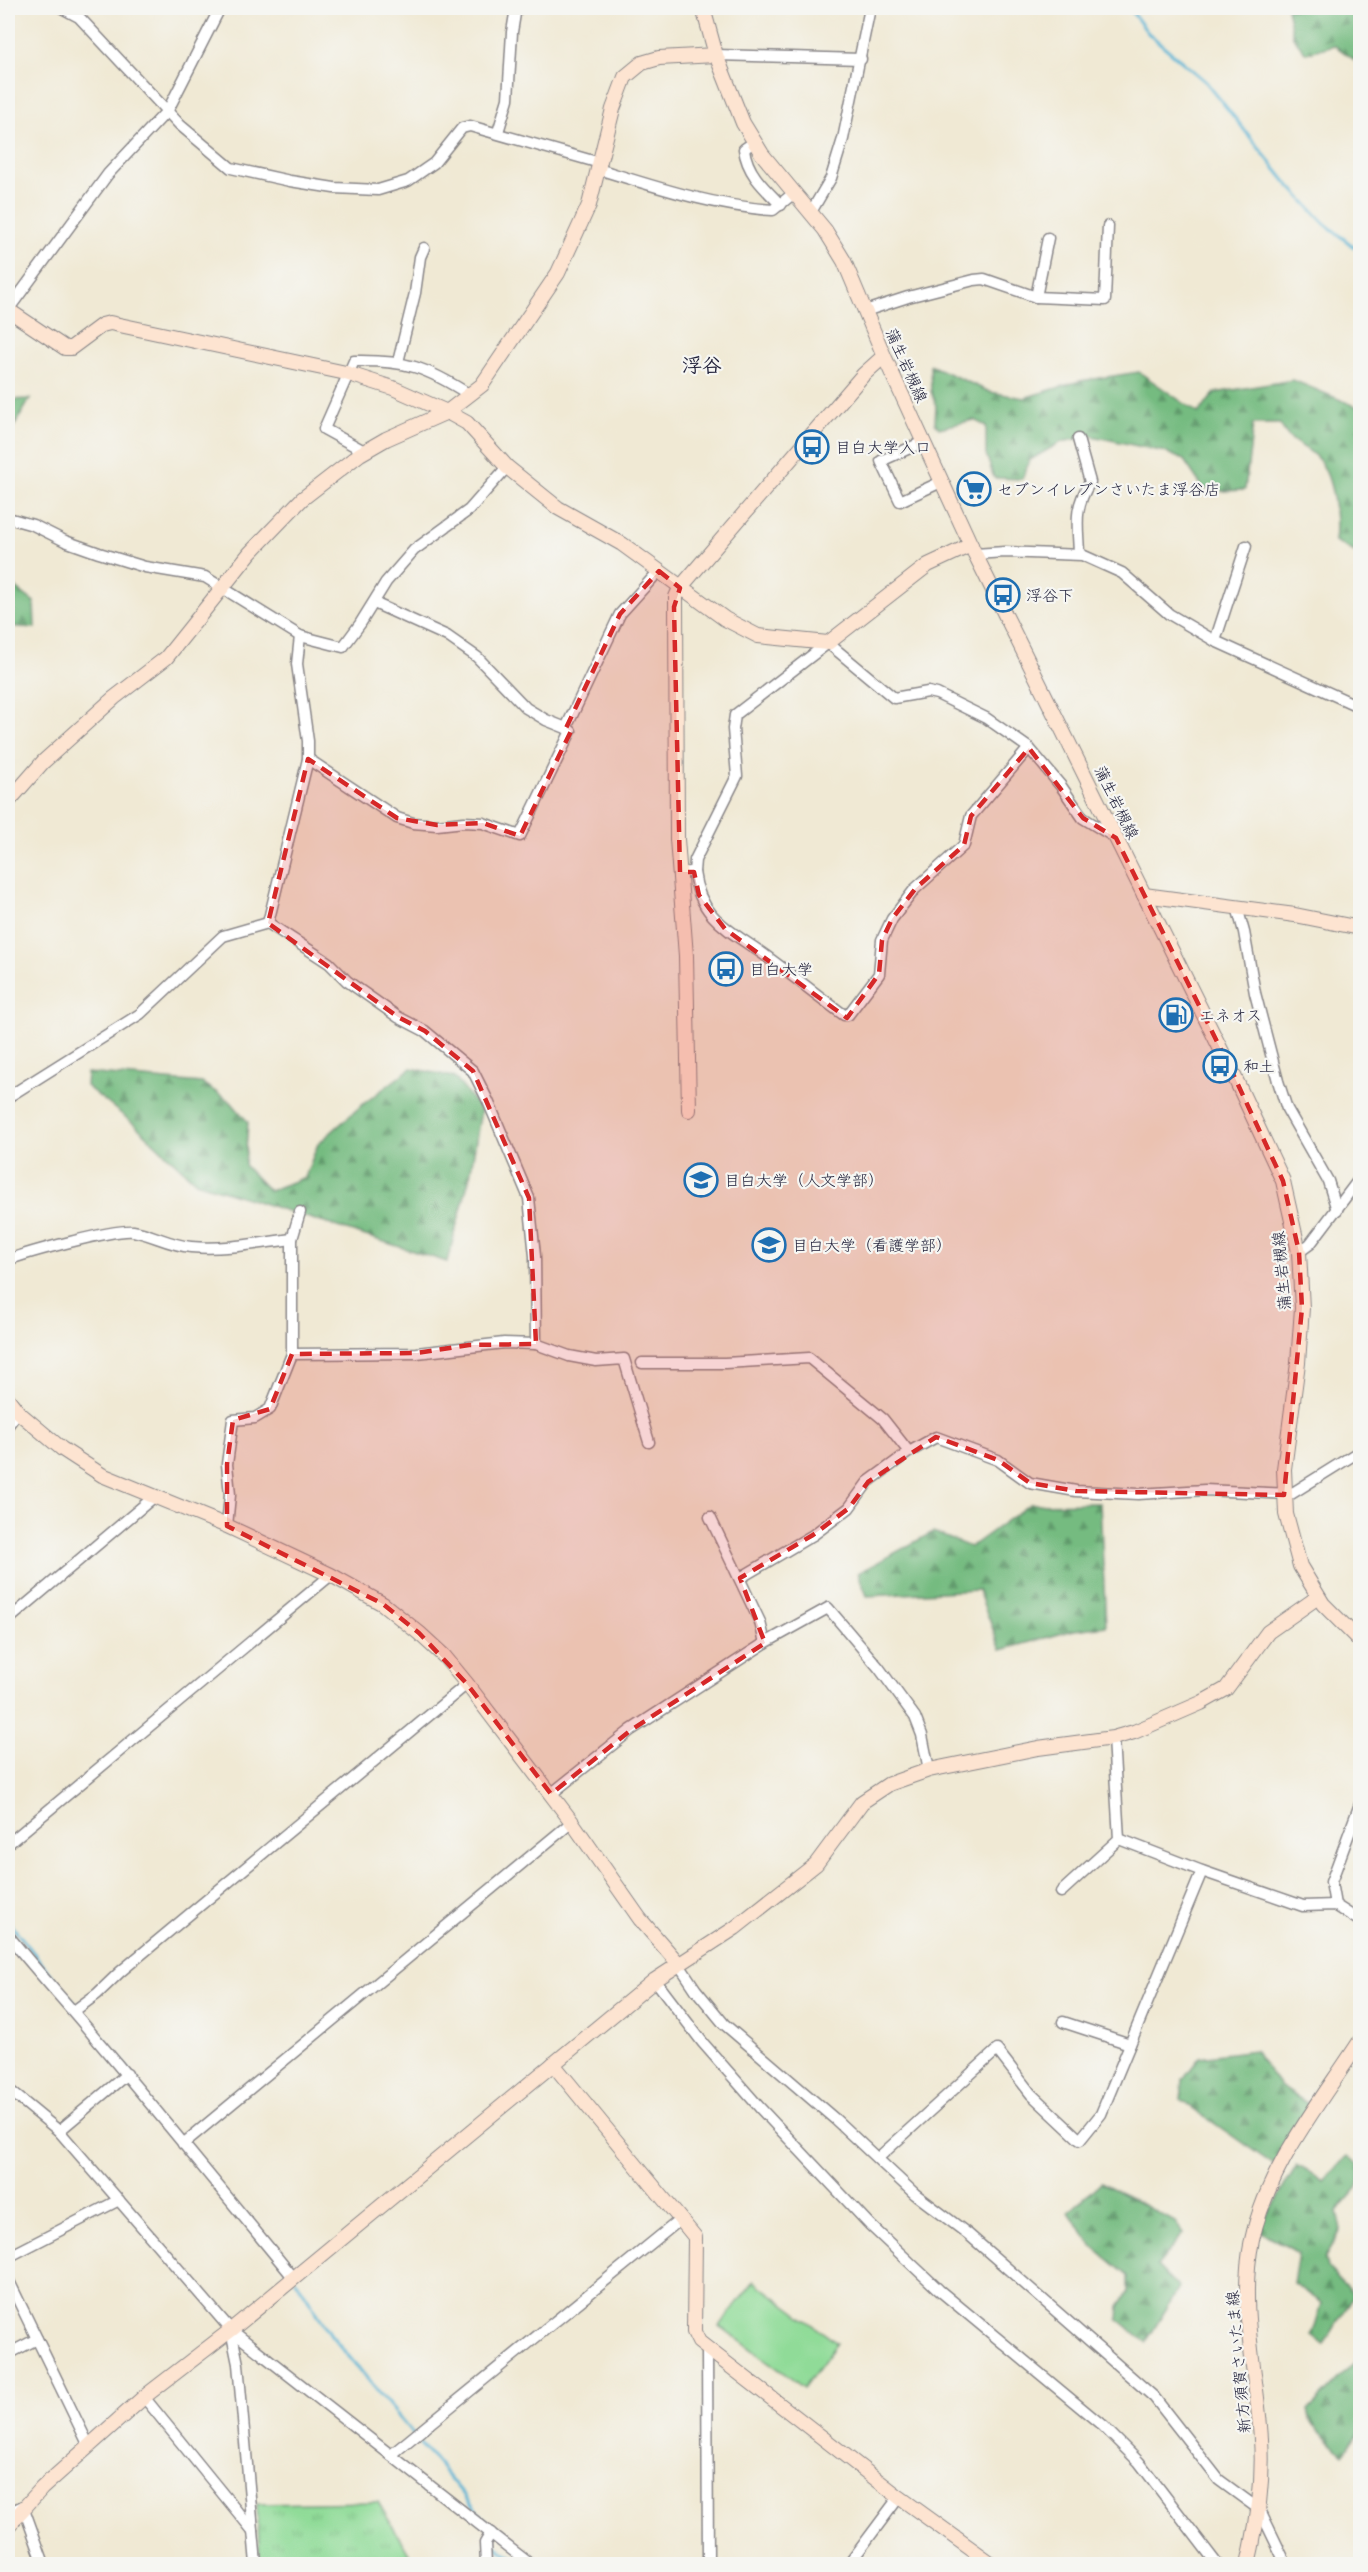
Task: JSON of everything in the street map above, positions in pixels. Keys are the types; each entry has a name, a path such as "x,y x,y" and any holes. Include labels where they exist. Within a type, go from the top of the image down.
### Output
{"street":[{"path":"63,8 79,17 194,138 231,168 290,182 334,188 378,190 408,181 434,163 462,128 470,126 498,132 713,203 773,210 794,193"},
{"path":"220,8 168,110 108,174 8,310 65,348 71,348 102,325 110,323 346,373 393,388 447,412 467,423 507,467 558,508 622,544 724,619 758,636 828,643 894,698 928,692 937,694 986,718 1029,748 1061,786 1083,818 1116,838"},
{"path":"498,132 507,99 516,8"},
{"name":"蒲生岩槻線","path":"703,8 728,90 754,142 825,230 844,261 884,356 973,550 1271,1153 1287,1197 1299,1252 1301,1330 1284,1469 1286,1514 1293,1549 1318,1597 1341,1624 1360,1641"},
{"path":"811,212 831,178 843,139 870,8"},
{"path":"8,802 43,762 105,706 166,658 264,538 302,499 364,451 447,412 482,385 558,273 589,205 613,109 625,77 642,63 659,58 716,55 861,59"},
{"path":"754,142 744,149 745,158 759,183 781,205"},
{"path":"865,311 974,279 984,279 1036,297 1105,300 1108,226"},
{"path":"1036,297 1048,238"},
{"path":"398,362 415,293 420,257 424,248"},
{"path":"689,1110 687,872 674,607 680,588 863,375 884,356"},
{"path":"364,451 324,429 346,373 354,361 407,363 438,376 470,395"},
{"path":"1078,439 1090,482 1080,499 1077,512 1079,554"},
{"path":"923,442 881,461 900,501 942,482"},
{"path":"8,518 33,525 65,541 99,553 145,567 173,570 205,578 300,636 343,647 386,582 414,550 469,510 507,467"},
{"path":"1215,641 1246,546"},
{"path":"687,872 737,776 733,729 735,715 920,570 973,550 1079,554 1122,573 1169,614 1215,641 1360,707"},
{"path":"566,728 620,614 659,571"},
{"path":"308,759 397,818 413,823 437,825 464,822 483,823 520,836 571,731 526,708 477,657 447,636 374,603"},
{"path":"268,923 308,759 308,741 297,664 300,636"},
{"path":"687,872 712,915 725,929 764,954 848,1016 879,974 882,940 892,919 915,889 964,845 971,816 1029,748"},
{"path":"1144,894 1307,917 1360,928"},
{"path":"1237,907 1255,993 1287,1109 1328,1181 1337,1210"},
{"path":"8,1097 140,1014 223,936 268,923 329,963 347,981 398,1017 426,1031 472,1071 488,1101 529,1198 535,1256 536,1344"},
{"path":"1299,1252 1310,1244 1360,1178"},
{"path":"226,1526 230,1496 227,1464 233,1420 255,1418 270,1409 292,1354 292,1239 300,1212"},
{"path":"8,1260 103,1235 132,1231 162,1242 192,1248 292,1239"},
{"path":"292,1354 417,1353 469,1345 536,1344 569,1356 596,1361 624,1359 649,1442"},
{"path":"642,1363 724,1363 809,1358 883,1419 909,1452"},
{"path":"8,1399 18,1412 62,1449 102,1475 226,1526 331,1575 383,1604 444,1656 572,1822 640,1920 678,1963 696,1990 724,2024 878,2158 915,2194 968,2234 1154,2397 1219,2480 1260,2510 1286,2565"},
{"path":"8,1425 18,1412"},
{"path":"740,1578 813,1535 849,1508 868,1482 909,1452 936,1437 998,1460 1030,1483 1076,1491 1138,1494 1205,1490 1292,1494 1360,1451"},
{"path":"8,1620 155,1497"},
{"path":"710,1517 740,1578 759,1622 765,1643"},
{"path":"8,1844 331,1575"},
{"path":"8,2526 24,2506 144,2397 231,2330 655,1980 735,1928 816,1864 862,1802 889,1784 929,1770 1038,1748 1113,1738 1137,1731 1226,1689 1268,1632 1318,1597"},
{"path":"551,1794 631,1730 765,1643 828,1608 879,1668 915,1717 922,1734 929,1770"},
{"path":"74,2011 467,1684"},
{"path":"1113,1738 1119,1839"},
{"path":"1335,1905 1331,1882 1360,1804"},
{"path":"183,2144 572,1822"},
{"path":"1119,1839 1303,1906 1335,1905 1360,1922"},
{"path":"1060,1892 1119,1839"},
{"path":"878,2158 997,2050 1031,2094 1080,2140 1101,2115 1202,1871"},
{"path":"8,1935 36,1972 74,2011 127,2074 293,2277"},
{"path":"655,1980 703,2043 760,2108 870,2225 939,2290 1103,2426 1139,2462 1216,2565"},
{"path":"1063,2022 1130,2044"},
{"name":"新方須賀さいたま線","path":"1248,2565 1260,2510 1261,2438 1247,2289 1252,2239 1279,2170 1302,2129 1360,2041"},
{"path":"553,2064 681,2218 694,2237 694,2332 699,2342 899,2497 992,2565"},
{"path":"59,2131 127,2074"},
{"path":"8,2089 59,2131 231,2330 530,2565"},
{"path":"8,2256 119,2200"},
{"path":"392,2455 681,2218"},
{"path":"8,2279 89,2446"},
{"path":"231,2330 238,2364 256,2565"},
{"path":"8,2354 37,2340"},
{"path":"707,2348 708,2565"},
{"path":"144,2397 253,2531"},
{"path":"849,2565 899,2497"},
{"path":"8,2513 24,2506"},
{"path":"24,2506 44,2565"},
{"path":"486,2565 485,2543 491,2533"}],"highlighted area":[{"path":"659,571 680,588 674,607 680,872 694,872 699,895 725,929 847,1018 879,974 882,940 892,919 915,889 964,845 971,816 1029,748 1083,818 1116,838 1234,1076 1283,1181 1299,1252 1302,1308 1284,1495 1076,1491 1030,1483 998,1460 936,1437 868,1482 849,1508 813,1535 740,1578 765,1643 631,1730 551,1794 467,1684 419,1633 383,1604 227,1526 227,1464 233,1420 270,1409 292,1354 417,1353 469,1345 536,1344 529,1198 473,1071 425,1031 398,1017 268,923 308,759 397,818 437,825 483,823 520,836 571,731 566,728 620,614"}],"green space":[{"path":"1287,8 1346,8 1360,21 1360,64 1334,45 1306,53 1293,37"},
{"path":"930,365 990,392 1024,398 1080,381 1139,372 1198,413 1215,393 1293,380 1360,408 1360,555 1335,541 1336,521 1333,498 1323,467 1313,454 1289,437 1280,424 1253,424 1245,490 1223,491 1203,488 1184,460 1165,452 1092,436 1061,442 1030,460 1022,479 994,478 986,454 986,426 974,420 939,428 935,423 936,406 931,391"},
{"path":"30,399 8,437 8,400"},
{"path":"8,582 34,602 35,628 8,626"},
{"path":"411,1068 454,1077 481,1110 470,1176 447,1262 196,1182 134,1124 86,1086 87,1073 202,1083 231,1102 248,1122 245,1166 269,1191 305,1177 318,1144 362,1105"},
{"path":"1100,1503 1106,1626 1074,1630 1001,1650 978,1590 867,1596 858,1573 933,1532 970,1547 1030,1504"},
{"path":"1254,2050 1281,2087 1313,2107 1274,2165 1181,2100 1183,2079 1200,2057"},
{"path":"1347,2156 1360,2166 1360,2185 1337,2211 1341,2230 1325,2257 1327,2268 1354,2295 1324,2345 1312,2336 1322,2303 1293,2283 1298,2253 1258,2230 1297,2165 1324,2181"},
{"path":"1101,2182 1175,2222 1183,2233 1157,2266 1179,2288 1146,2342 1118,2319 1119,2306 1128,2293 1128,2276 1092,2246 1069,2212"},
{"path":"754,2281 837,2343 804,2388 720,2326"},
{"path":"1360,2357 1360,2433 1343,2454 1311,2423 1308,2411"},
{"path":"378,2502 415,2564 260,2564 257,2504"}],"waterway":[{"path":"1129,8 1148,33 1206,82 1286,182 1324,223 1354,247 1360,249"},
{"path":"8,1921 76,2006"},
{"path":"80,2011 137,2080"},
{"path":"296,2280 331,2335 492,2529"},
{"path":"494,2541 494,2544 521,2564"}],"place":[{"name":"目白大学入口","path":"812,447"},
{"name":"セブンイレブンさいたま浮谷店","path":"974,489"},
{"name":"浮谷下","path":"1003,595"},
{"name":"目白大学","path":"726,969"},
{"name":"エネオス","path":"1176,1015"},
{"name":"和土","path":"1220,1066"},
{"name":"目白大学（人文学部）","path":"701,1180"},
{"name":"目白大学（看護学部）","path":"769,1245"}],"district":[{"name":"浮谷","path":"702,365"}]}
